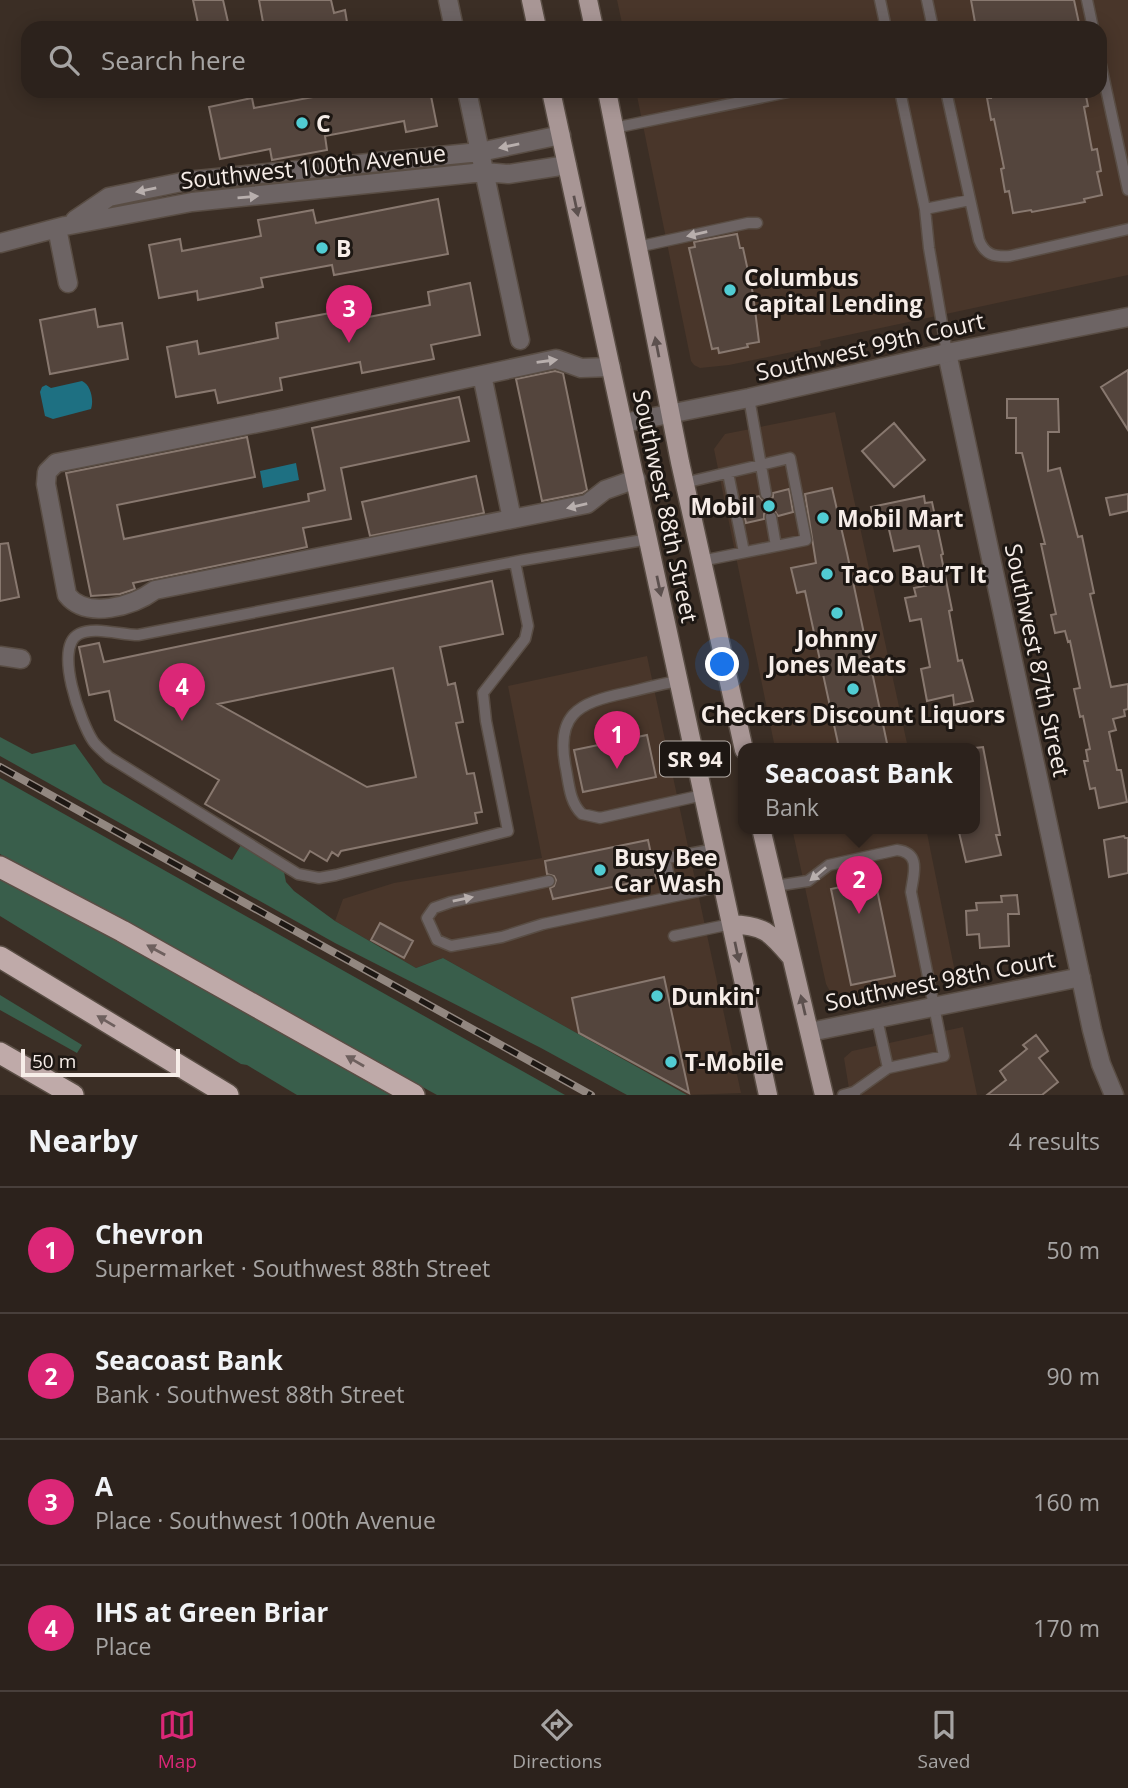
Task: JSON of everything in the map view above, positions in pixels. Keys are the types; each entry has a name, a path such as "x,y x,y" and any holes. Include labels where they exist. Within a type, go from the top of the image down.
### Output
{"highway":[{"path":"0,867 145,944 414,1095"},
{"path":"0,957 228,1095"},
{"path":"0,1054 73,1095"}],"main road":[{"path":"531,0 536,21"},
{"path":"588,0 592,21"},
{"name":"Southwest 88th Street","path":"553,98 768,1095"},
{"name":"Southwest 88th Street","path":"608,98 684,483 742,743"},
{"path":"762,834 824,1095"},
{"path":"731,923 755,925 772,935 792,958"}],"street":[{"path":"448,0 452,21"},
{"path":"468,98 520,340"},
{"name":"Southwest 100th Avenue","path":"61,227 109,197 187,181 480,152 561,135"},
{"name":"Southwest 100th Avenue","path":"0,243 61,227 191,202 484,172 508,174 567,165"},
{"path":"61,227 68,283"},
{"name":"Southwest 99th Court","path":"624,423 1128,317"},
{"name":"Southwest 87th Street","path":"947,353 1081,977 1101,1064 1114,1095"},
{"path":"611,367 581,368 556,359 278,419 56,463 47,472 46,484 66,596 80,607 95,610 141,600 155,590 587,504 605,490 636,479"},
{"path":"482,374 512,519"},
{"path":"0,656 21,659"},
{"name":"Southwest 98th Court","path":"810,1031 1081,977"}],"lane":[{"path":"880,0 884,21"},
{"path":"927,0 932,21"},
{"path":"1087,0 1092,21"},
{"path":"1107,93 1128,190"},
{"path":"614,128 761,98"},
{"path":"901,98 925,209 947,353"},
{"path":"948,98 983,249 990,255 999,257 1128,229"},
{"path":"925,209 970,200"},
{"path":"637,247 757,223"},
{"path":"749,398 766,494"},
{"path":"684,483 790,458 806,540 701,561"},
{"path":"728,473 744,552"},
{"path":"771,517 776,546"},
{"path":"515,562 528,626 525,639 483,693 508,831 336,875 319,878 298,874 108,757 93,740 77,705 67,654 70,643 80,633 103,631 119,635 138,635 515,562 649,539"},
{"path":"678,681 596,699 579,709 570,719 565,732 563,752 573,801 582,814 600,818 703,795"},
{"path":"652,860 715,849"},
{"path":"775,886 808,881 830,865 897,850 912,856 915,865 911,892 944,1056 888,1068 855,1093 843,1095"},
{"path":"664,858 673,896"},
{"path":"549,881 451,901 434,908 426,918 437,940 452,946 723,886"},
{"path":"674,936 731,923"},
{"path":"877,1019 888,1068"}],"shaded area":[{"path":"617,0 1128,0 1128,275 820,341 821,346 729,365 700,368 694,365 691,361 637,98 1107,98 1107,21 622,21"},
{"path":"835,412 907,743 774,743 714,449 725,434"},
{"path":"647,656 741,1093 687,1095 443,958 416,968 335,921 343,899 394,883 542,858 508,686"},
{"path":"793,834 927,834 956,977 846,1004 839,1004 834,999 826,984"},
{"path":"963,1027 977,1095 850,1095 844,1058 852,1051"}],"green space":[{"path":"0,737 32,754 75,744 103,783 232,860 241,845 284,872 286,882 294,891 335,921 416,968 443,958 687,1095 627,1095 335,943 0,756"},
{"path":"0,778 565,1095 437,1095 0,854"},
{"path":"0,877 146,955 390,1095 297,1095 241,1064 0,916"},
{"path":"0,995 82,1045 77,1053 0,1010"}],"water":[{"path":"82,381 91,393 91,409 53,419 45,416 40,392 42,387 46,385 51,388"},
{"path":"296,463 299,480 263,488 260,471"}],"building":[{"path":"193,0 223,0 228,21 198,21"},
{"path":"259,0 331,0 334,13 345,10 347,21 263,21"},
{"path":"971,0 1074,0 1078,21 975,21"},
{"name":"C","path":"252,98 254,108 308,98 431,98 437,126 406,132 404,121 325,136 327,150 272,160 270,149 220,159 209,107"},
{"path":"987,98 1086,98 1088,106 1084,107 1092,150 1097,149 1101,171 1097,172 1102,195 1084,199 1085,202 1013,213 1009,191 1005,192 1001,169 1004,168"},
{"name":"B","path":"438,199 448,254 334,275 332,265 261,278 263,287 198,300 197,291 159,298 149,245 180,239 182,251 261,236 258,220 313,210 316,223"},
{"path":"737,234 740,248 743,248 753,294 759,342 719,353 718,348 712,349 689,248 695,247 694,242"},
{"path":"470,283 480,335 431,345 434,359 362,373 360,362 280,378 282,390 218,403 215,390 176,397 167,347 197,341 199,354 278,338 276,323 341,311 343,322 430,305 428,292"},
{"path":"95,309 98,327 122,323 128,359 50,374 40,320"},
{"path":"1128,370 1128,430 1101,387"},
{"path":"555,371 563,373 587,490 542,501 516,379"},
{"path":"459,397 469,441 341,468 351,519 303,528 307,547 133,583 135,589 120,594 91,596 66,473 247,437 255,477 117,505 124,539 309,501 308,494 325,490 312,428"},
{"path":"1007,399 1058,399 1059,432 1048,432 1048,471 1060,468 1078,537 1082,536 1094,593 1090,594 1111,687 1128,684 1128,709 1124,710 1125,716 1113,719 1116,730 1109,732 1117,770 1121,770 1127,802 1099,808 1095,788 1090,789 1084,761 1088,761 1086,750 1090,749 1074,689 1080,688 1070,641 1068,642 1065,631 1055,633 1051,615 1056,614 1041,544 1045,544 1022,453 1016,453 1016,418 1007,418"},
{"path":"894,423 925,460 894,487 862,451"},
{"path":"476,476 484,513 370,536 362,502"},
{"path":"832,488 887,743 838,743 805,591 797,593 791,568 816,563 805,494"},
{"name":"Mobil","path":"789,489 793,512 778,516 774,510 769,510 764,514 764,519 746,523 741,500 759,496 763,501 768,501 773,497 773,493"},
{"path":"1128,494 1128,511 1110,515 1106,498"},
{"path":"924,496 925,503 932,502 943,554 941,555 952,610 949,611 958,661 962,660 973,701 954,705 953,695 927,701 921,669 930,667 921,619 910,621 905,598 916,596 914,588 928,585 919,546 894,551 887,521 875,523 871,507"},
{"path":"8,543 19,597 0,601 0,544"},
{"path":"492,581 503,634 440,647 448,685 455,683 463,722 456,723 467,774 474,773 482,812 475,813 477,823 341,851 338,856 332,852 327,861 310,851 304,861 205,804 219,780 115,720 109,691 89,695 79,647 99,643 104,662","holes":["393,668 416,777 367,787 218,704"]},
{"path":"647,735 656,777 583,792 574,750"},
{"path":"980,747 983,747 1000,835 996,835 1001,855 966,862 959,834 980,834"},
{"path":"1124,836 1128,838 1128,873 1109,877 1104,840"},
{"name":"Busy Bee Car Wash","path":"648,840 651,854 645,858 645,863 649,868 654,868 656,878 553,899 550,888 556,880 554,876 547,874 545,861"},
{"path":"875,880 895,976 851,985 831,889"},
{"path":"1017,895 1019,914 1008,914 1009,946 980,948 979,934 967,935 966,911 977,910 976,903 1002,902 1001,896"},
{"path":"380,923 413,941 404,958 371,940"},
{"path":"664,977 689,1093 579,1033 572,998"},
{"path":"1036,1035 1048,1051 1039,1058 1058,1082 1042,1095 987,1095 1006,1080 1000,1071 1027,1049 1023,1045"}],"railway":[{"path":"0,767 591,1095"}],"place":[{"name":"C","path":"302,123"},
{"name":"B","path":"322,248"},
{"name":"Columbus Capital Lending","path":"730,290"},
{"name":"A","path":"349,343"},
{"name":"Mobil","path":"769,506"},
{"name":"Mobil Mart","path":"823,518"},
{"name":"Taco Bau’T It","path":"827,574"},
{"name":"Johnny Jones Meats","path":"837,613"},
{"name":"Checkers Discount Liquors","path":"853,689"},
{"name":"IHS at Green Briar","path":"182,721"},
{"name":"Chevron","path":"617,769"},
{"name":"Busy Bee Car Wash","path":"600,870"},
{"name":"Seacoast Bank","path":"859,914"},
{"name":"Dunkin'","path":"657,996"},
{"name":"T-Mobile","path":"671,1062"}]}
